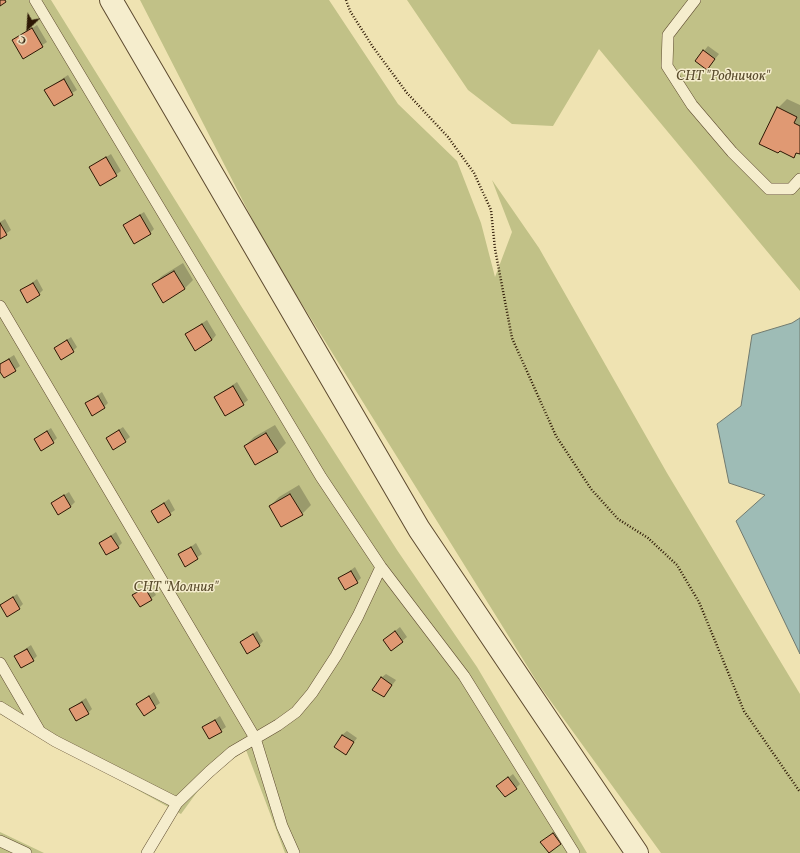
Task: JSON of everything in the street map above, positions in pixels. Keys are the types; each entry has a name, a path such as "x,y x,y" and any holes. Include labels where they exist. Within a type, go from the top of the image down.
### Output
{"street":[{"path":"111,0 419,530 637,853"}],"lane":[{"path":"35,0 320,477 381,567 464,676 574,853"},
{"path":"695,0 668,35 667,66 692,105 732,152 769,188 791,189 800,179"},
{"path":"0,306 255,738 282,826 294,853"},
{"path":"147,853 177,803 232,752 278,726 296,712 312,693 336,656 358,616 381,567"},
{"path":"0,663 41,732"},
{"path":"0,707 41,732 177,803"},
{"path":"0,840 26,853"}],"path":[{"path":"346,0 350,11 373,47 407,93 448,137 474,173 491,210 495,249 512,338 556,436 591,489 618,519 648,538 677,565 699,602 744,711 800,792"}],"green space":[{"name":"СНТ \"Молния\"","path":"0,0 51,0 241,306 397,550 477,667 587,853 285,853 246,750 220,768 200,788 181,814 0,714"},
{"path":"140,0 329,0 398,104 457,161 481,223 495,277 512,232 492,180 539,248 667,473 800,694 800,853 661,853 539,685 267,248"},
{"name":"СНТ \"Родничок\"","path":"407,0 800,0 800,291 599,49 553,126 512,124 468,90"},
{"path":"0,832 44,853 0,853"}],"water":[{"path":"800,318 800,654 736,521 765,495 729,483 717,424 741,406 752,335 792,323"}],"building":[{"path":"0,0 5,0 6,2 0,6"},
{"path":"32,28 43,47 23,59 12,40"},
{"path":"703,50 715,59 707,70 695,61"},
{"path":"64,79 73,95 54,106 44,90"},
{"path":"777,107 797,117 794,123 800,126 800,154 796,153 794,158 780,151 778,153 759,144"},
{"path":"106,157 117,176 100,186 89,167"},
{"path":"140,215 151,234 134,244 123,225"},
{"path":"0,223 7,235 0,239"},
{"path":"174,271 185,289 163,303 152,284"},
{"path":"33,283 40,295 27,303 20,290"},
{"path":"202,324 212,340 195,351 185,334"},
{"path":"67,340 74,352 61,360 54,348"},
{"path":"9,359 16,371 4,378 0,372 0,364"},
{"path":"233,386 244,405 225,416 214,397"},
{"path":"98,396 105,408 92,416 85,403"},
{"path":"119,430 126,442 113,450 106,438"},
{"path":"47,431 54,443 41,451 34,439"},
{"path":"266,433 278,452 255,465 244,446"},
{"path":"290,494 303,515 281,527 269,506"},
{"path":"64,495 71,507 58,515 51,503"},
{"path":"164,503 171,515 158,523 151,511"},
{"path":"111,536 119,548 106,555 99,543"},
{"path":"191,547 198,559 185,567 178,554"},
{"path":"351,571 358,583 345,590 338,578"},
{"path":"145,588 152,600 140,607 132,595"},
{"path":"13,597 20,609 7,617 0,605"},
{"path":"395,631 403,642 391,651 383,640"},
{"path":"253,634 260,646 247,654 240,642"},
{"path":"27,649 34,661 21,668 14,656"},
{"path":"381,677 392,685 384,697 372,690"},
{"path":"149,696 156,708 144,716 136,704"},
{"path":"82,702 89,714 76,721 69,709"},
{"path":"215,720 222,732 209,739 202,727"},
{"path":"342,735 354,742 346,755 334,747"},
{"path":"508,777 517,789 505,797 496,786"},
{"path":"553,833 561,844 549,853 540,842"}]}
